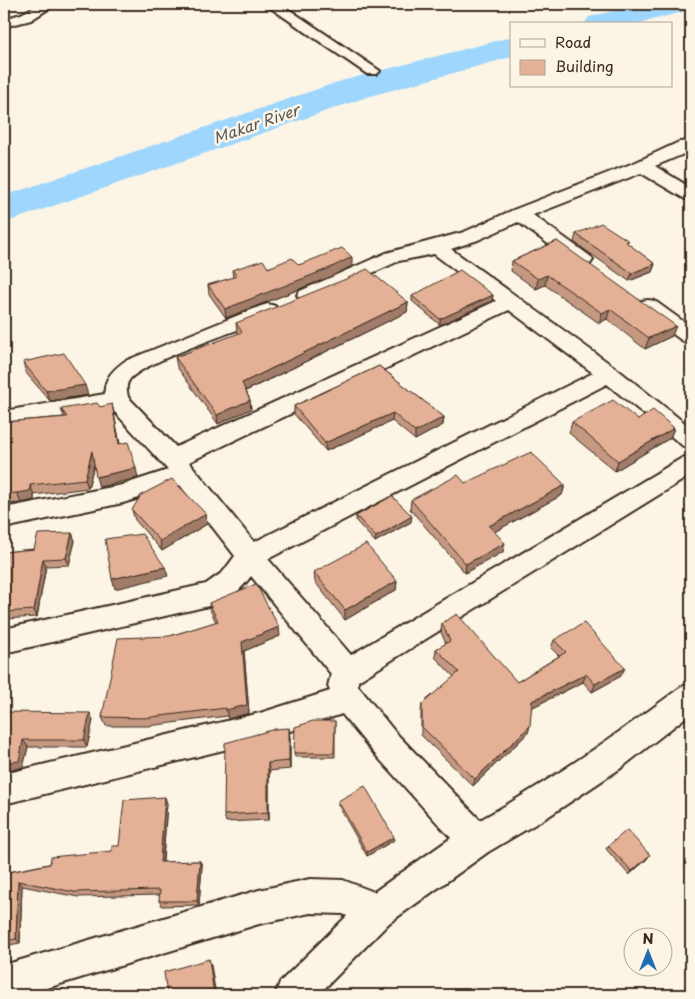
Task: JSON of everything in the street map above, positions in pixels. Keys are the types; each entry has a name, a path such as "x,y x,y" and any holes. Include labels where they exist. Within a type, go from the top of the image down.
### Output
{"street":[{"path":"4,23 26,17 49,4"},
{"path":"272,4 372,71"},
{"path":"476,840 384,742 348,686 250,556 179,467 117,400 115,386 121,375 133,366 158,354 338,283 394,257 437,247 471,236 519,214 642,166 668,153 691,146"},
{"path":"642,166 691,195"},
{"path":"519,214 597,270"},
{"path":"437,247 609,374 691,440"},
{"path":"636,298 691,337"},
{"path":"4,518 123,494 510,302"},
{"path":"4,641 213,594 233,580 250,556 609,374"},
{"path":"4,419 117,400"},
{"path":"4,789 260,727 348,686 691,464"},
{"path":"293,995 377,911 476,840 538,805 610,758 691,696"},
{"path":"4,984 258,907 310,896 343,897 377,911"}],"building":[{"path":"601,223 629,241 626,242 655,264 632,273 576,234"},
{"path":"557,241 676,326 649,338 610,309 602,313 547,275 538,279 512,261"},
{"path":"342,248 352,257 330,268 225,309 208,285 237,276 232,270 263,260 268,268 292,258 299,265"},
{"path":"367,269 408,302 242,383 250,400 217,415 175,357 242,332 236,323"},
{"path":"460,270 493,295 440,319 412,296"},
{"path":"64,353 85,385 46,391 23,362"},
{"path":"379,366 444,417 415,432 393,413 325,443 294,406"},
{"path":"613,400 638,420 653,410 674,428 618,461 572,422"},
{"path":"97,403 100,407 112,404 119,444 128,442 136,468 96,477 92,451 85,479 30,485 30,491 4,494 4,422 67,417 61,409"},
{"path":"531,452 565,485 489,526 505,543 466,564 411,500 458,475 465,483"},
{"path":"172,479 206,514 160,541 132,510 141,495"},
{"path":"392,496 412,516 376,537 356,516"},
{"path":"72,533 66,558 43,559 34,610 4,612 4,552 34,549 38,534"},
{"path":"142,534 165,567 112,579 105,539"},
{"path":"366,544 397,581 345,610 314,572"},
{"path":"256,584 279,627 242,642 247,705 226,710 226,708 144,718 102,717 118,638 170,636 218,621 209,603"},
{"path":"457,614 517,682 566,652 554,640 584,623 625,668 595,684 586,674 532,701 530,726 475,779 422,727 422,704 459,672 436,649 450,641 442,623"},
{"path":"4,712 90,713 84,740 23,740 19,761 4,763"},
{"path":"313,721 335,721 334,753 294,753 295,727"},
{"path":"289,728 289,761 268,763 268,812 224,815 225,743 275,729"},
{"path":"365,786 394,837 367,852 338,801"},
{"path":"165,797 160,862 200,861 197,901 159,901 160,890 74,892 18,881 16,939 4,941 4,873 50,864 51,857 112,851 112,846 119,846 124,800"},
{"path":"627,830 650,855 632,871 608,846"},
{"path":"209,959 214,995 167,995 164,972"}],"waterway":[{"name":"Makar River","path":"608,22 675,4"},
{"name":"Makar River","path":"4,210 354,89 510,47"}]}
